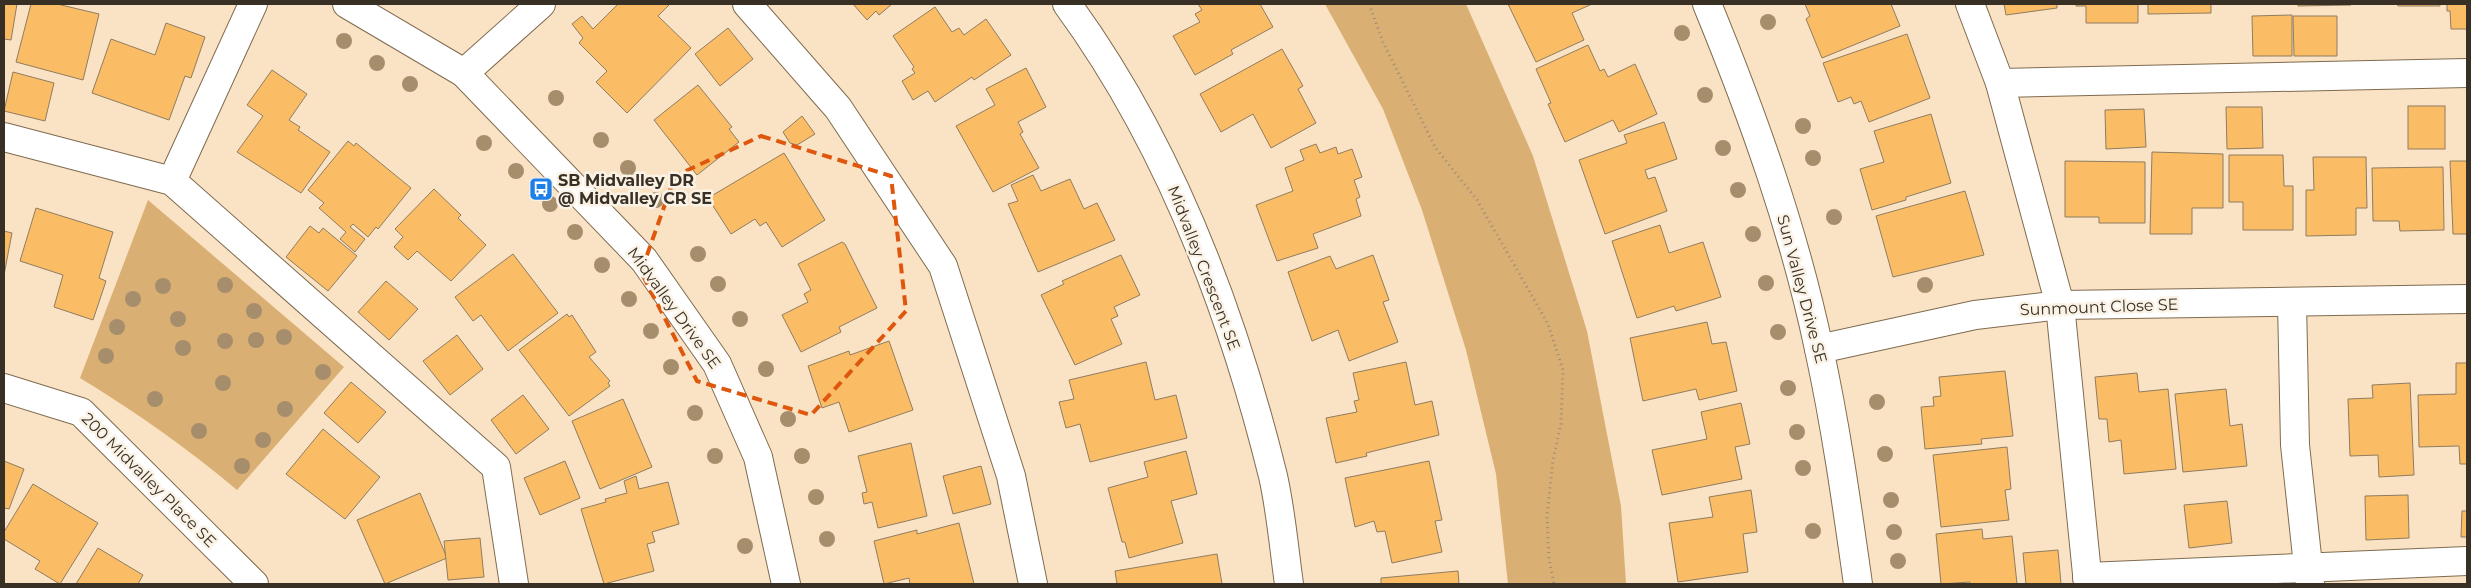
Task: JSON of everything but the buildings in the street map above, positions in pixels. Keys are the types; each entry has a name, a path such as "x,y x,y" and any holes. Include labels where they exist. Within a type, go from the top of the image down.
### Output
{"street":[{"path":"172,181 253,4"},
{"name":"Midvalley Drive SE","path":"347,4 464,73 644,260 717,364 758,457 786,584"},
{"path":"464,73 541,4"},
{"path":"747,4 838,108 943,266 1011,476 1033,584"},
{"name":"Midvalley Crescent SE","path":"1067,4 1088,33 1159,154 1224,313 1273,477 1289,584"},
{"name":"Sun Valley Drive SE","path":"1706,4 1758,132 1809,303 1845,490 1858,584"},
{"path":"1970,4 2000,83 2060,305 2088,580 2309,576 2467,561"},
{"path":"2000,83 2467,73"},
{"path":"4,137 172,181 496,467 514,584"},
{"name":"Sunmount Close SE","path":"1819,349 1975,315 2060,305 2467,299"},
{"path":"2292,302 2295,445 2309,576"},
{"name":"200 Midvalley Place SE","path":"4,388 82,412 254,584"}],"path":[{"path":"1369,4 1383,42 1435,148 1477,200 1548,324 1563,370 1560,424 1553,460 1547,516 1549,559 1554,584"}],"highlighted area":[{"path":"761,136 891,176 906,311 811,415 697,381 641,272 675,176"}],"shaded area":[{"path":"1325,4 1466,4 1533,156 1587,331 1621,506 1626,584 1508,584 1496,474 1466,350 1422,210 1383,109"},
{"path":"148,200 344,367 237,490 161,431 80,378"}],"place":[{"name":"SB Midvalley DR @ Midvalley CR SE","path":"541,189"}]}
